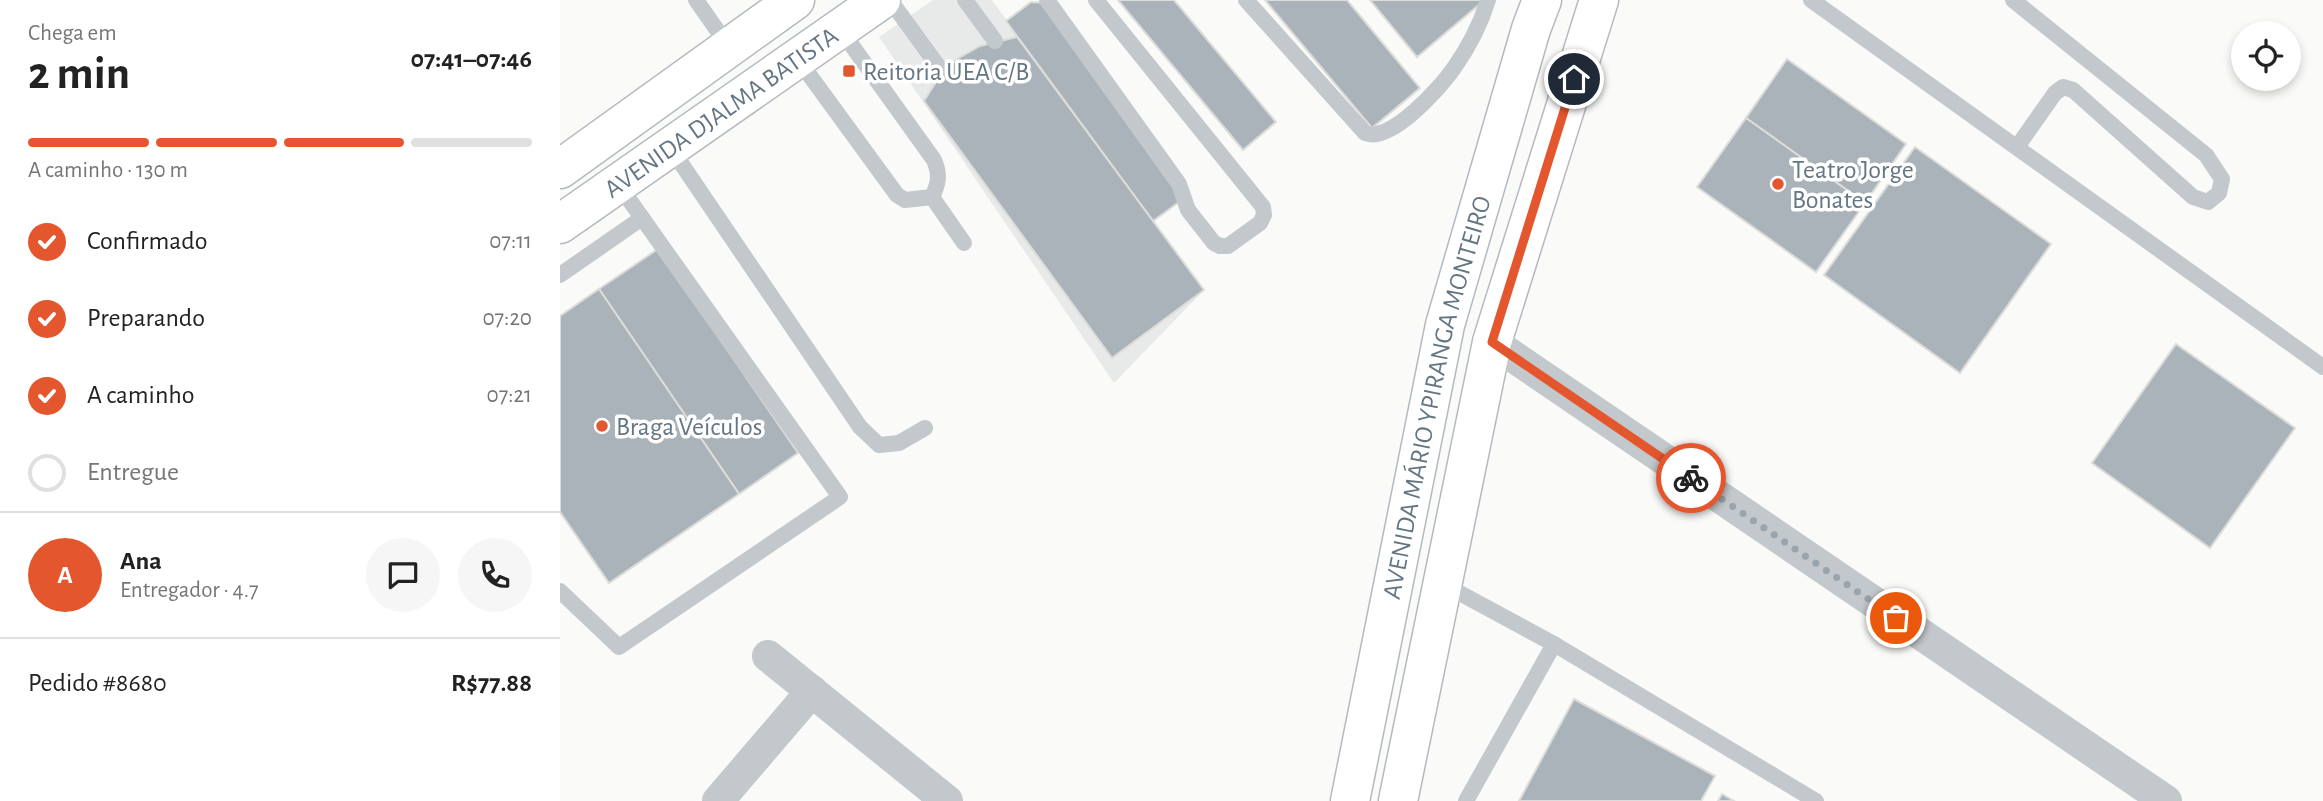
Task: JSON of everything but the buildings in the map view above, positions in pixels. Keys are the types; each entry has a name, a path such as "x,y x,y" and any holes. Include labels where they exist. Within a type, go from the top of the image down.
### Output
{"main road":[{"name":"AVENIDA DJALMA BATISTA","path":"560,169 795,0"},
{"name":"AVENIDA DJALMA BATISTA","path":"560,224 881,0"},
{"name":"AVENIDA MÁRIO YPIRANGA MONTEIRO","path":"1398,801 1492,342 1599,0"},
{"name":"AVENIDA MÁRIO YPIRANGA MONTEIRO","path":"1350,801 1445,325 1536,15"}],"street":[{"path":"1492,342 2166,801"},
{"path":"768,656 947,801"},
{"path":"719,800 812,691"}],"lane":[{"path":"696,0 729,47"},
{"path":"890,0 943,73"},
{"path":"965,0 995,41"},
{"path":"1047,0 1179,184 1188,211 1214,243 1228,246 1260,223 1264,215 1263,207 1096,0"},
{"path":"1246,0 1365,133 1372,136 1410,116 1453,69 1483,17 1488,0"},
{"path":"1811,0 2323,367"},
{"path":"2012,0 2206,155 2222,179 2219,192 2208,202 2193,197 2073,90 2063,87 2055,93 2017,147"},
{"path":"840,29 934,160 939,173 932,197"},
{"path":"797,58 897,195 905,200 932,197"},
{"path":"670,147 860,427 879,445 899,443 925,428"},
{"path":"560,591 619,647 841,497 617,183"},
{"path":"932,197 964,243"},
{"path":"560,275 642,218"},
{"path":"1443,584 1554,644 1816,801"},
{"path":"1466,801 1554,644"}],"shaded area":[{"path":"933,0 992,0 1204,290 1114,383 879,37"}],"way so far":[{"path":"1691,478 1896,618"}],"place":[{"name":"Reitoria UEA C/B","path":"849,71"},
{"name":"Teatro Jorge Bonates","path":"1778,184"},
{"name":"Braga Veículos","path":"602,426"}],"route":[{"path":"1574,79 1492,342 1691,478"}]}
